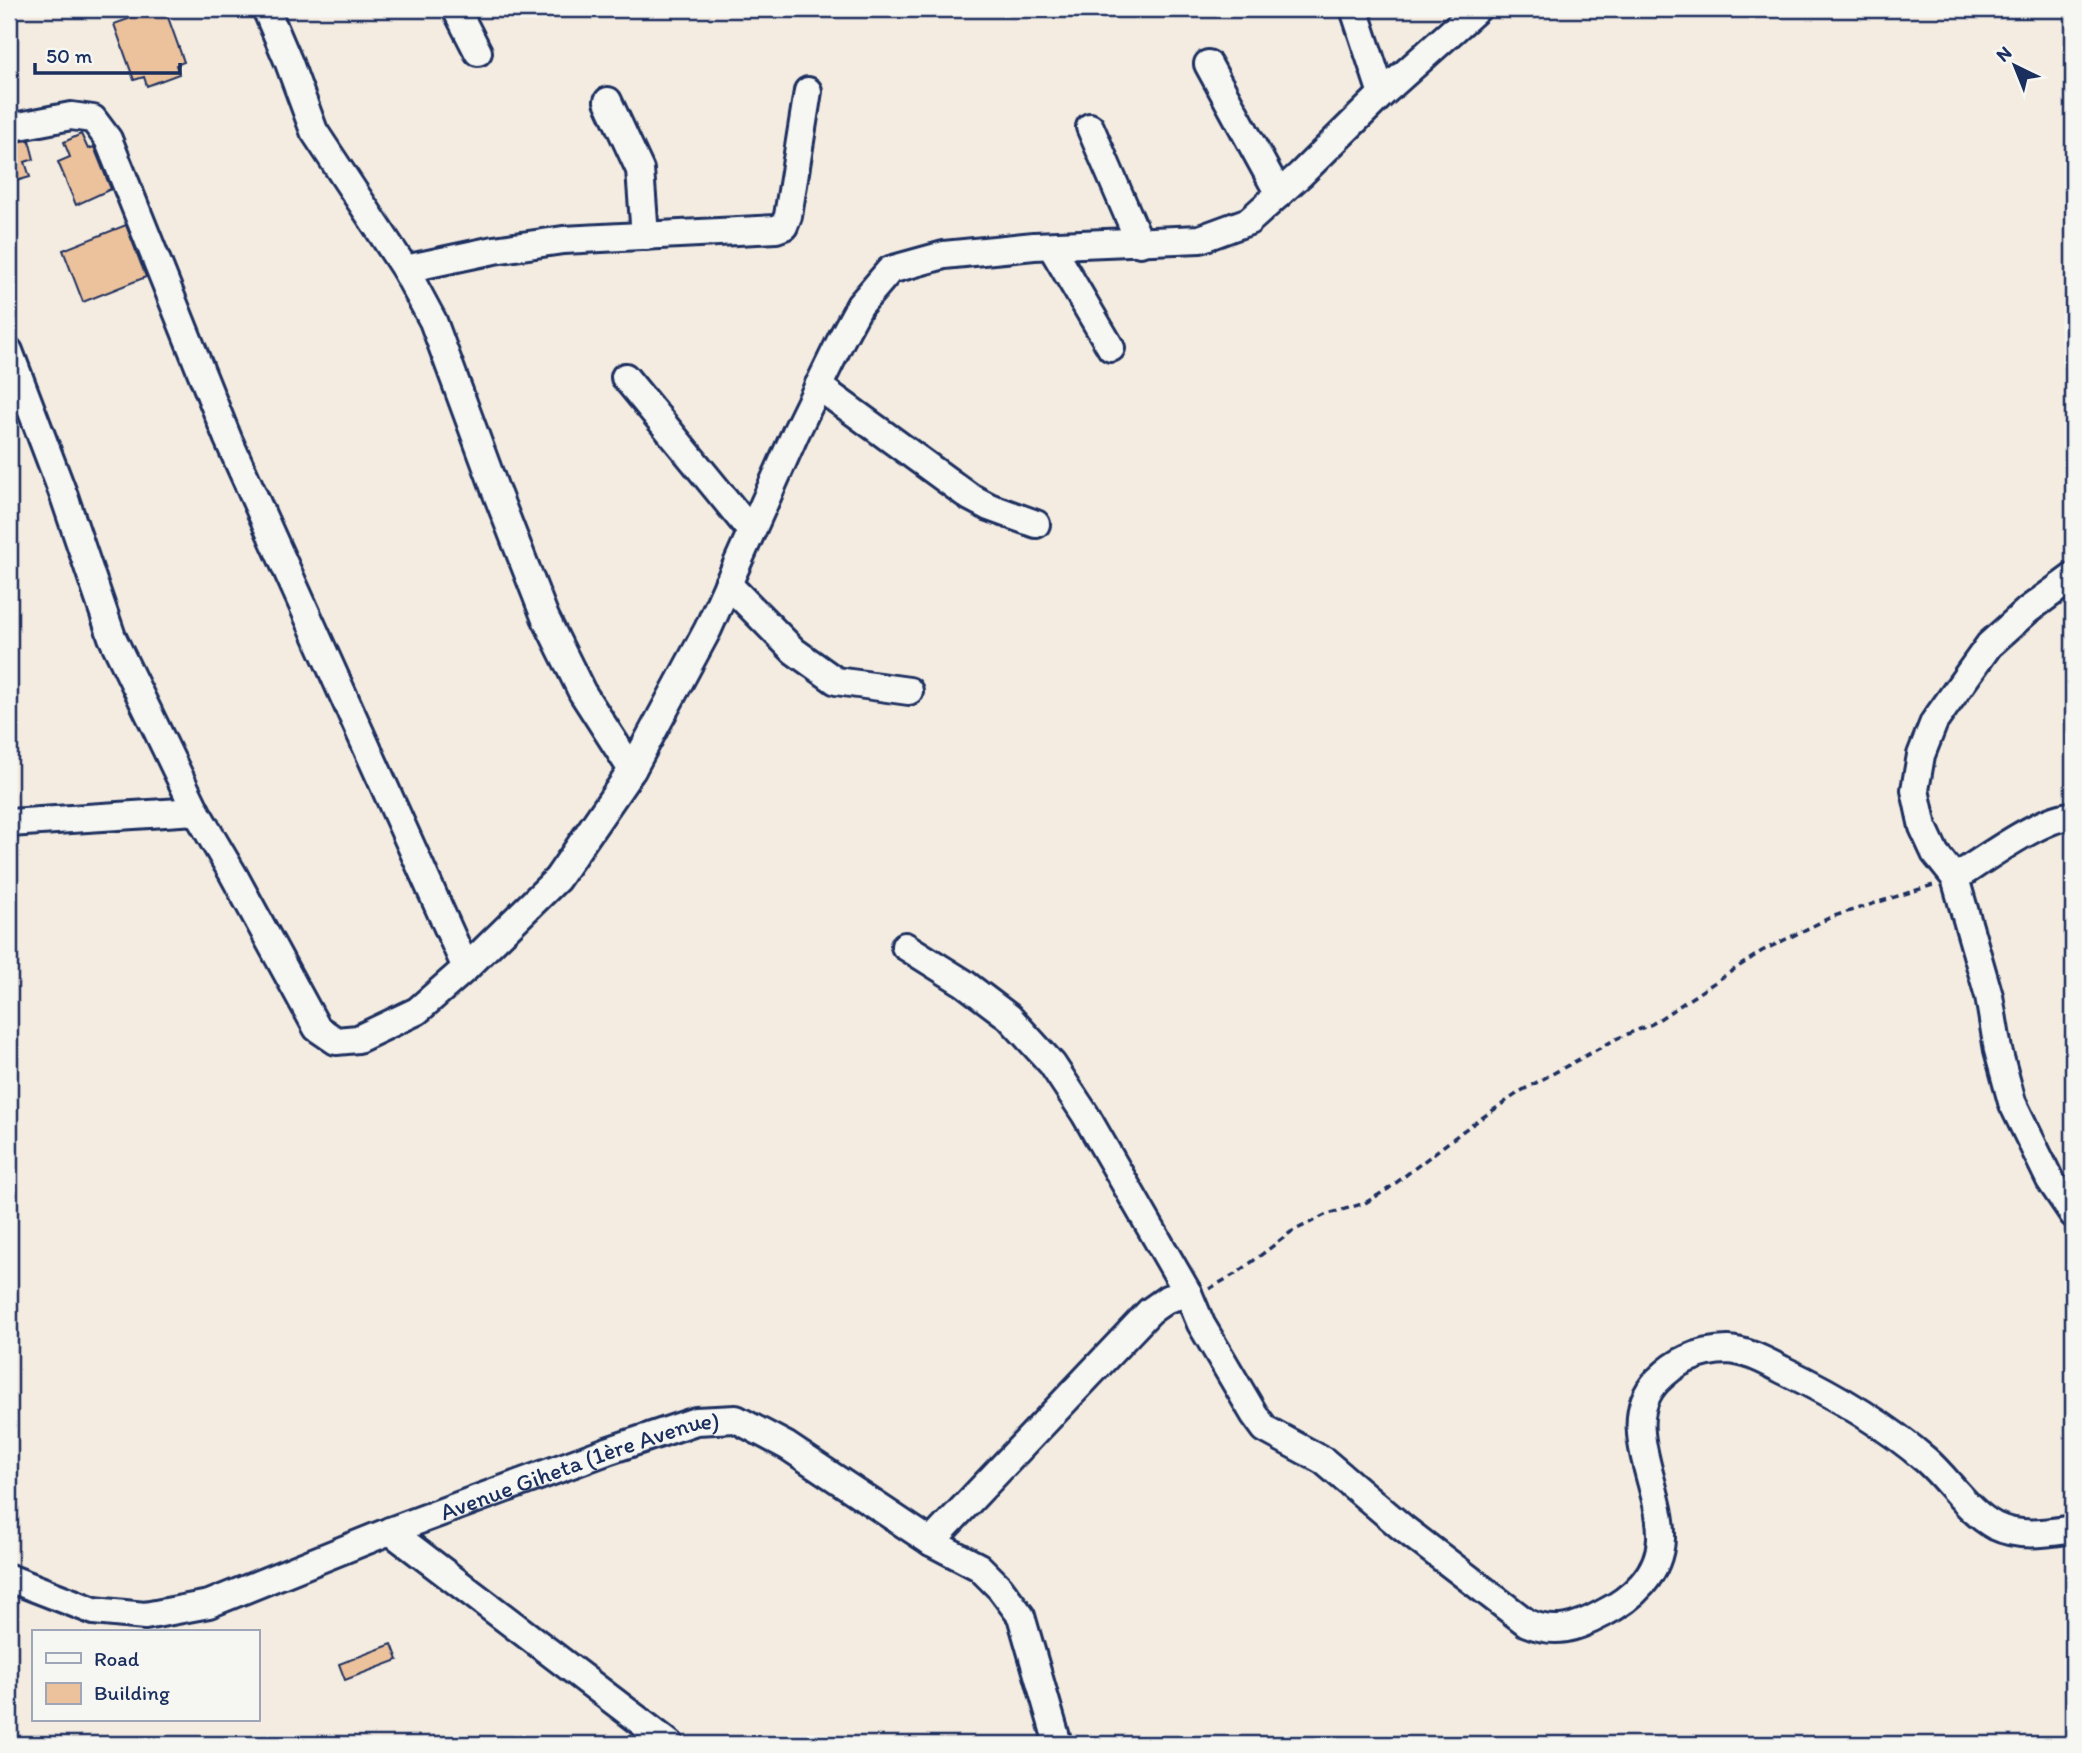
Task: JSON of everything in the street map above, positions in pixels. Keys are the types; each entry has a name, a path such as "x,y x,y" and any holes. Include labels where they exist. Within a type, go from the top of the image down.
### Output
{"street":[{"path":"266,9 314,131 405,269 433,321 545,617 582,692 632,770"},
{"path":"456,9 478,52"},
{"path":"1354,9 1382,94"},
{"path":"9,351 64,496 112,637 196,811 317,1028 336,1041 358,1040 418,1011 466,968 557,878 632,770 708,629 818,386 860,305 890,270 944,255 1051,246 1200,239 1249,221 1382,94 1478,9"},
{"path":"1208,64 1279,194"},
{"path":"405,269 494,250 563,240 776,229 785,226 808,91"},
{"path":"608,102 640,170 645,236"},
{"path":"9,128 71,116 93,119 108,139 228,439 466,968"},
{"path":"1090,127 1140,243"},
{"path":"1051,246 1111,348"},
{"path":"625,377 751,531"},
{"path":"818,386 970,497 1036,524"},
{"path":"2073,577 2028,610 1989,645 1934,722 1921,755 1914,790 1923,827 1935,853 1955,878 1989,996 1998,1050 2012,1102 2049,1180 2073,1214"},
{"path":"728,584 794,650 836,681 909,691"},
{"path":"9,823 196,811"},
{"path":"1955,878 2044,822 2073,816"},
{"path":"905,946 964,983 1009,1017 1052,1064 1085,1114 1188,1293 1201,1324 1265,1429 1324,1461 1403,1528 1527,1623 1544,1630 1585,1623 1616,1607 1644,1584 1654,1567 1661,1539 1651,1475 1642,1444 1642,1403 1650,1388 1668,1370 1704,1352 1728,1350 1751,1354 1844,1402 1890,1431 1927,1461 1974,1509 1994,1525 2018,1533 2045,1534 2073,1529"},
{"path":"931,1542 1150,1311 1167,1299 1188,1293"},
{"name":"Avenue Giheta (1ère Avenue)","path":"9,1578 94,1612 145,1616 209,1604 390,1531 607,1451 695,1421 736,1419 787,1446 931,1542 979,1567 1000,1588 1021,1616 1058,1744"},
{"path":"390,1531 670,1744"}],"path":[{"path":"1188,1293 1214,1289 1291,1231 1325,1215 1365,1203 1521,1091 1618,1038 1652,1024 1762,951 1831,917 1955,878"}],"building":[{"path":"156,9 165,9 184,62 176,65 179,74 147,86 144,77 134,80 114,24"},
{"path":"81,134 88,149 94,147 111,189 76,205 58,162 70,157 64,142"},
{"path":"29,140 34,159 25,162 30,177 9,183 9,143"},
{"path":"126,225 146,277 83,302 63,250"},
{"path":"392,1644 398,1660 345,1680 339,1664"}]}
